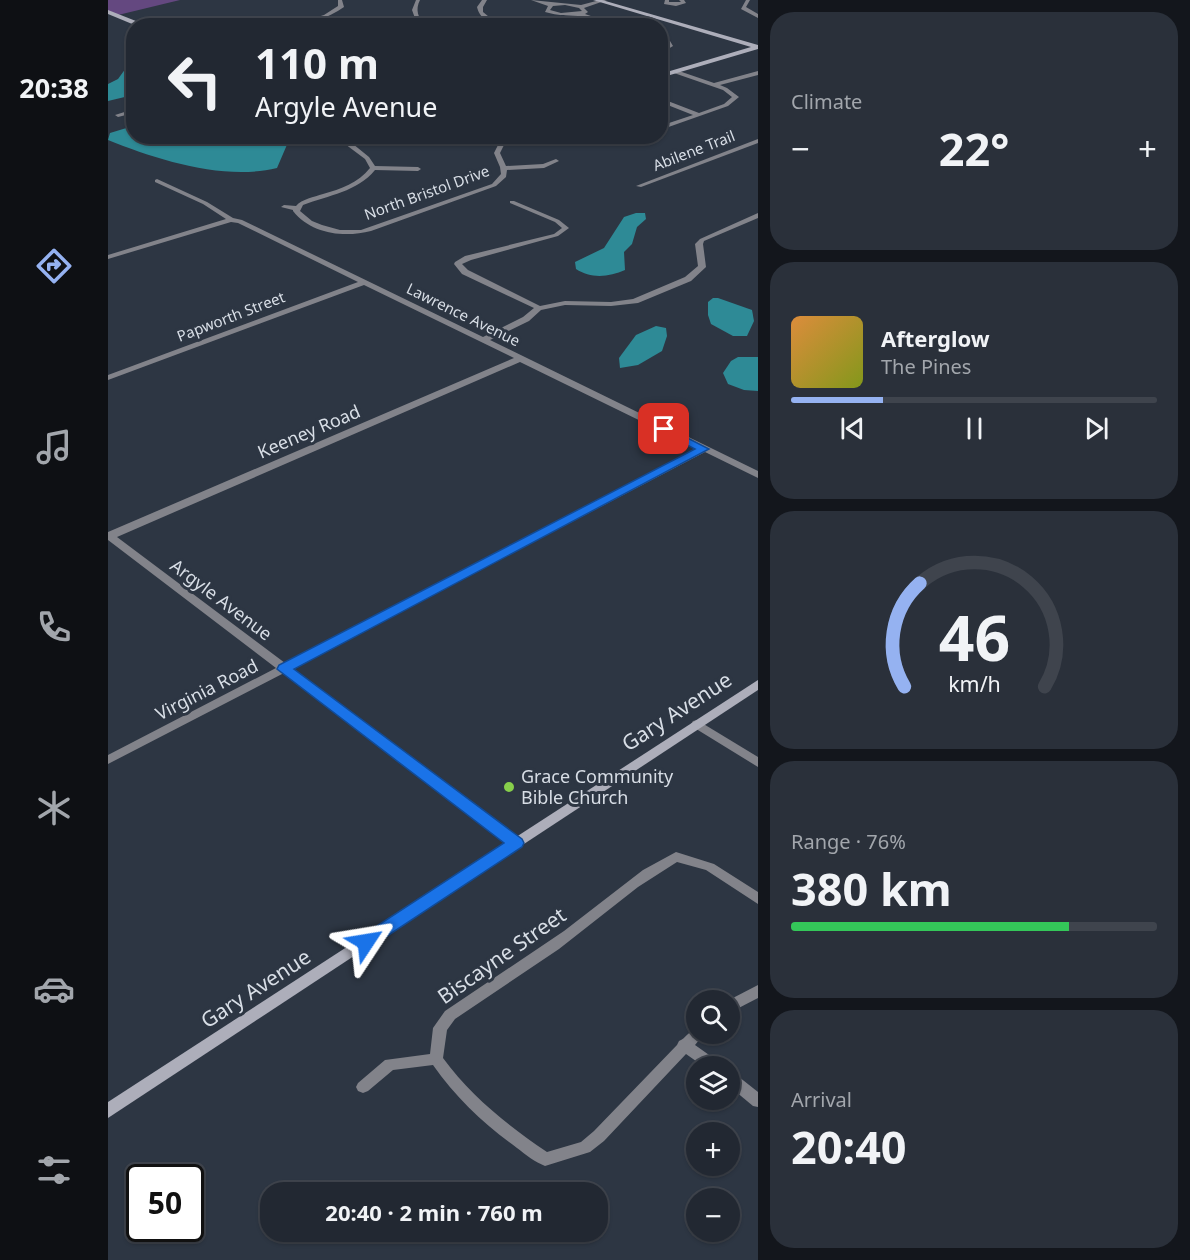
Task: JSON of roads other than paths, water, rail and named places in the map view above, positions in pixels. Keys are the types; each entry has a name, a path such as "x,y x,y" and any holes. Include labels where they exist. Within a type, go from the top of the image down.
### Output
{"street":[{"path":"318,18 332,14 341,8 340,0"},
{"path":"418,0 414,9 418,18"},
{"path":"485,0 480,7 481,13 488,18"},
{"path":"533,0 551,5 579,6 599,0 660,18"},
{"path":"667,0 666,3 676,5 684,3 681,0"},
{"path":"748,0 743,8 758,16"},
{"path":"551,5 546,9 553,14 580,14 593,18"},
{"path":"579,6 585,12 580,14"},
{"path":"108,12 126,19"},
{"path":"668,21 757,47"},
{"path":"668,74 757,47"},
{"path":"668,125 726,105 736,97 715,85 676,72"},
{"path":"715,85 758,73"},
{"path":"668,103 697,114"},
{"path":"118,115 126,113"},
{"name":"Abilene Trail","path":"639,186 758,141"},
{"path":"352,144 367,158 373,168"},
{"name":"North Bristol Drive","path":"297,208 297,213 302,217 327,229 347,234 369,230 484,190 501,180 505,168 497,153 501,144"},
{"path":"505,168 544,166 556,161"},
{"path":"284,207 297,208 308,201 361,181 373,168 418,169"},
{"name":"Lawrence Avenue","path":"157,181 205,203 231,220 240,221 758,475"},
{"path":"512,202 557,221 566,228 556,235 468,258 458,264 465,272 539,308"},
{"path":"484,340 526,319 539,308 565,303 618,304 641,299 697,273 703,263 699,244 705,237 758,215"},
{"path":"108,257 231,220"},
{"name":"Papworth Street","path":"108,378 364,282"},
{"name":"Keeney Road","path":"109,536 522,358"},
{"name":"Virginia Road","path":"108,760 704,449"},
{"name":"Argyle Avenue","path":"109,536 516,843"},
{"name":"Gary Avenue","path":"108,1111 758,684"},
{"path":"697,724 758,763"},
{"name":"Biscayne Street","path":"436,1059 440,1028 450,1014 568,936 651,871 676,856 710,867 758,899"},
{"path":"740,1001 758,991"},
{"path":"363,1087 390,1064 436,1059 450,1081 520,1142 545,1159 585,1146 599,1136 684,1046 699,1056"},
{"path":"740,1086 758,1101"}],"water":[{"path":"126,68 126,97 108,101 108,84 118,79"},
{"path":"126,128 126,144 287,144 277,168 235,172 191,166 148,155 108,140 110,133"},
{"path":"645,213 646,219 637,227 632,244 624,252 625,270 600,276 576,269 575,262 604,248 624,217"},
{"path":"713,298 752,310 754,321 747,336 733,336 711,324 708,302"},
{"path":"656,326 666,328 667,336 662,351 638,365 620,368 619,358 636,335"},
{"path":"738,357 758,357 758,391 744,390 728,384 723,373 731,361"}],"place":[{"name":"Grace Community Bible Church","path":"509,787"}]}
